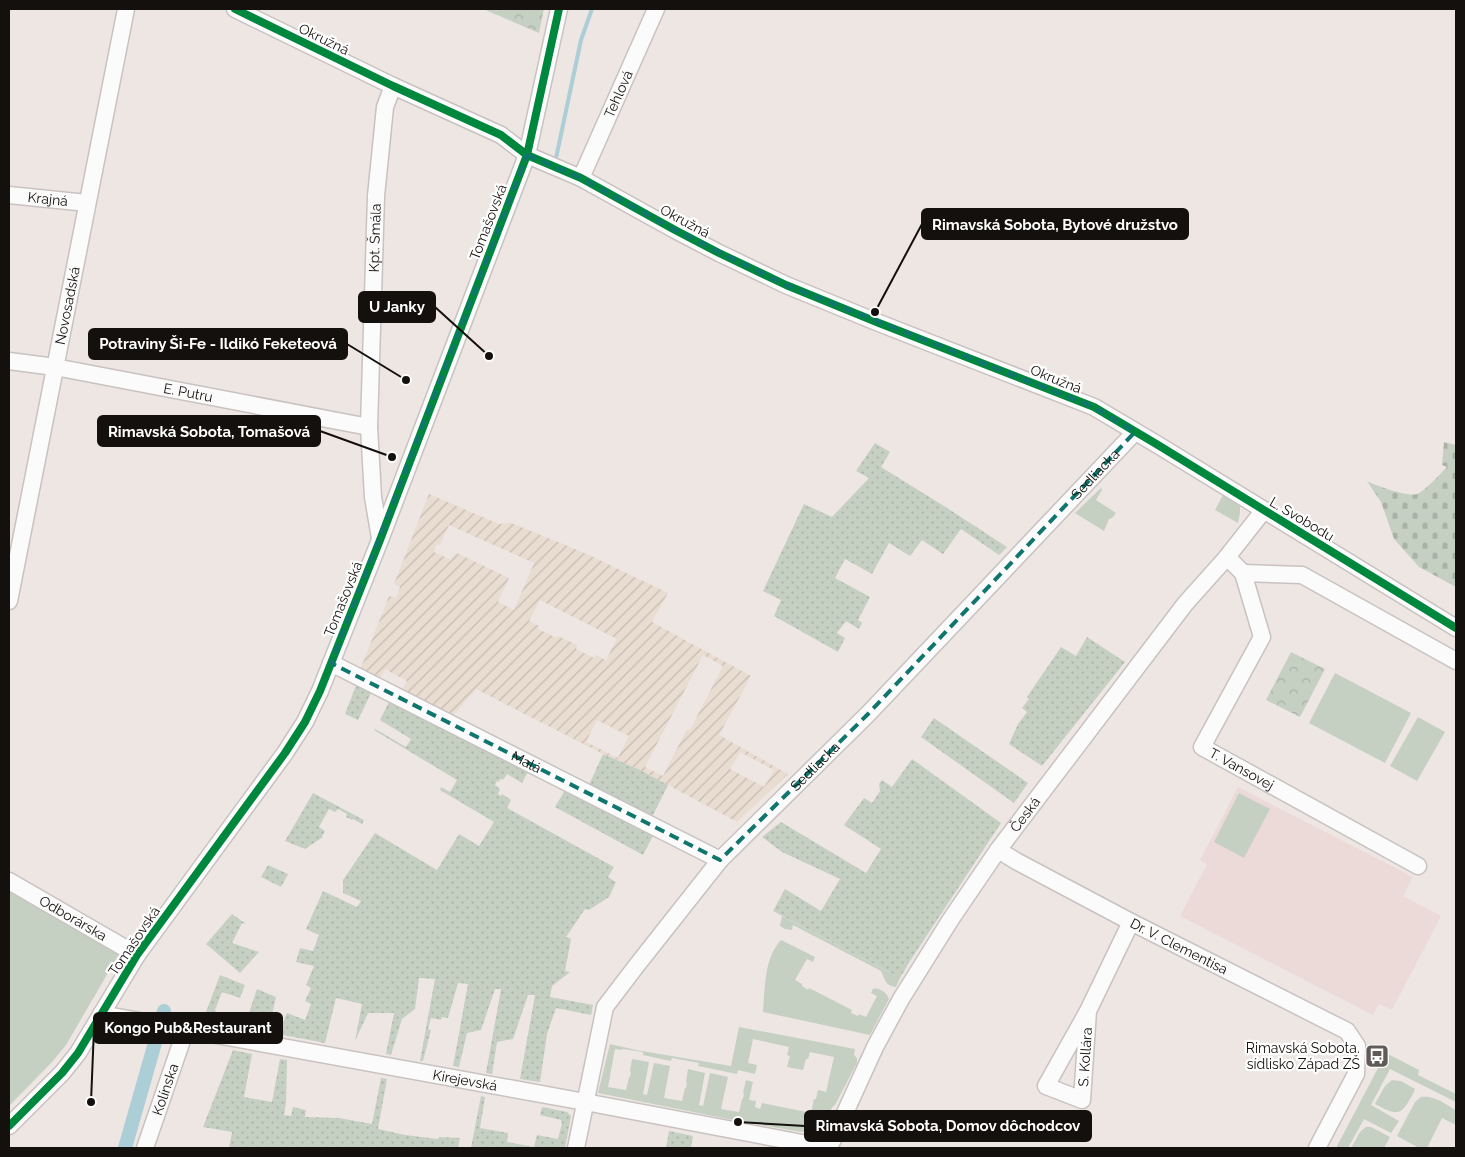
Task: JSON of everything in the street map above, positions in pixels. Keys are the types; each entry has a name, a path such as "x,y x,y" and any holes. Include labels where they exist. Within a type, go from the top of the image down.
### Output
{"street":[{"name":"Novosadská","path":"9,601 16,526 55,367 126,9"},
{"name":"Okružná","path":"235,9 393,86 501,135 527,154 581,178 718,253 786,285 1094,407 1135,432"},
{"name":"Tomašovská","path":"9,1126 78,1053 137,956 305,722 320,691 380,540 527,154 559,9"},
{"name":"Tehlová","path":"581,178 656,9"},
{"name":"Kpt. Šmála","path":"380,540 373,497 369,427 376,196 385,107 393,86"},
{"name":"Krajná","path":"9,195 87,203"},
{"name":"E. Putru","path":"9,361 55,367 369,427"},
{"name":"L. Svobodu","path":"1135,432 1456,628"},
{"name":"Sedliacka","path":"576,1148 605,1007 720,860 868,714 1135,432"},
{"name":"Česká","path":"828,1148 901,999 951,919 998,850 1185,604 1227,557 1264,510"},
{"name":"T. Vansovej","path":"1227,557 1243,573 1262,637 1202,747 1418,866"},
{"path":"1243,573 1302,575 1456,661"},
{"name":"Malá","path":"331,662 720,860"},
{"name":"Dr. V. Clementisa","path":"998,850 1131,922 1347,1031 1357,1046 1356,1074 1317,1148"},
{"name":"Odborárska","path":"9,881 137,956"},
{"name":"S. Kollára","path":"1088,1011 1082,1100 1046,1086 1088,1011 1131,922"},
{"name":"Kirejevská","path":"101,1014 828,1148"},
{"name":"Kolínska","path":"145,1148 178,1028"}],"highlighted area":[{"path":"527,155 581,178 675,230 786,285 1094,407 1135,432 868,714 720,860 331,663"}],"shaded area":[{"path":"429,494 499,524 511,523 563,544 668,593 652,622 751,676 719,735 788,774 737,822 640,770 603,754 476,689 452,717 402,690 407,681 385,669 380,679 360,670 389,596 396,598 400,587 394,584","holes":["449,525 534,563 514,610 498,602 509,578 457,553 456,555 454,554 451,560 434,552 437,544 440,545","540,600 617,639 606,660 596,655 594,658 576,649 577,645 538,629 539,626 529,621","703,655 723,666 690,730 687,729 663,776 645,767","597,720 629,736 618,758 586,742","740,752 774,770 764,787 730,769"]},
{"path":"1238,787 1413,877 1403,896 1441,916 1392,1010 1379,1004 1373,1015 1180,916 1207,864 1200,860"}],"green space":[{"path":"483,9 544,9 539,33"},
{"path":"1444,442 1456,445 1456,587 1419,567 1394,539 1381,502 1367,481 1399,493 1412,495 1420,493 1447,467 1442,465"},
{"path":"875,443 890,452 881,467 1007,547 999,555 961,529 943,554 922,540 910,556 889,543 872,574 845,559 835,578 870,597 858,620 862,623 859,629 846,621 837,633 845,638 838,652 774,616 781,600 763,591 804,504 832,517 869,478 856,471"},
{"path":"1101,488 1102,490 1096,500 1116,513 1109,519 1104,531 1075,513"},
{"path":"1223,495 1240,505 1238,523 1215,510"},
{"path":"1087,637 1125,662 1042,766 1009,744 1018,724 1027,712 1022,708 1029,699 1027,697 1061,647 1076,656"},
{"path":"1291,652 1325,669 1300,717 1266,700"},
{"path":"1335,673 1411,713 1385,763 1309,723"},
{"path":"357,683 372,691 358,720 345,714"},
{"path":"390,700 530,768 522,783 507,774 503,780 497,781 495,785 500,789 498,794 501,796 502,794 511,800 507,808 614,867 608,877 616,882 609,897 589,910 585,909 566,937 571,939 565,971 570,972 552,986 550,997 593,1005 591,1015 556,1008 547,1034 540,1082 520,1079 535,995 528,995 513,1039 497,1042 492,1074 486,1073 501,989 495,989 481,1030 467,1033 459,1067 453,1066 468,984 458,983 448,1018 442,1017 441,1020 431,1018 428,1029 431,1030 423,1061 420,1061 435,979 419,978 415,1009 402,1019 391,1055 386,1054 394,1013 368,1013 355,1041 362,1004 336,998 325,1043 278,1034 287,1013 305,1020 311,1004 305,1001 311,988 306,985 314,966 296,962 300,948 313,951 319,935 306,929 323,891 357,907 361,901 343,893 343,880 375,833 437,870 459,834 479,846 494,822 440,790 441,787 450,792 457,780 374,730 406,747 411,739 380,720"},
{"path":"1418,717 1445,732 1417,781 1390,766"},
{"path":"934,718 1028,783 1014,803 921,737"},
{"path":"603,754 668,785 652,817 589,785"},
{"path":"912,759 1001,823 900,978 773,911 785,889 821,911 840,879 782,852 762,837 781,822 866,873 881,849 844,825 864,798 872,803 880,791 879,784 882,780 892,787"},
{"path":"567,787 655,832 643,855 555,807"},
{"path":"313,793 364,820 362,824 346,817 347,814 338,809 335,812 329,809 319,827 325,831 323,837 305,849 285,841"},
{"path":"1239,793 1270,809 1244,858 1214,842"},
{"path":"268,865 288,874 281,887 261,877"},
{"path":"9,887 119,954 66,1045 9,1106"},
{"path":"232,914 246,924 242,923 232,943 259,952 240,973 206,944"},
{"path":"782,916 900,978 896,987 887,984 881,971 793,925 792,930 780,926"},
{"path":"781,940 815,957 813,962 807,959 795,980 808,990 809,988 852,1010 851,1013 866,1017 877,996 871,993 873,989 883,991 889,999 870,1035 763,1012 768,964 775,947"},
{"path":"220,975 245,985 240,998 222,992 215,1010 217,1013 233,1019 231,1026 203,1020"},
{"path":"257,989 276,997 268,1032 244,1028"},
{"path":"739,1027 855,1049 854,1055 857,1058 857,1063 835,1105 819,1124 802,1132 598,1093 610,1044 731,1066","holes":["753,1039 789,1047 787,1055 790,1056 787,1067 803,1070 810,1052 834,1057 826,1092 818,1090 811,1113 762,1103 760,1109 755,1107 756,1101 749,1100 753,1082 746,1080 739,1112 721,1109 728,1077 710,1073 703,1106 699,1105 705,1073 688,1069 687,1083 682,1101 664,1098 670,1066 654,1063 647,1095 643,1094 649,1062 632,1059 626,1090 608,1087 615,1049 643,1052 643,1055 671,1061 672,1058 699,1063 698,1066 737,1074 738,1070 755,1074 757,1065 748,1063"]},
{"path":"233,1050 252,1054 244,1097 272,1102 280,1059 287,1060 284,1115 291,1116 293,1107 306,1110 305,1117 339,1118 372,1124 381,1078 387,1079 378,1129 438,1139 439,1137 460,1138 458,1148 229,1148 232,1132 203,1127"},
{"path":"1386,1053 1419,1070 1418,1075 1456,1094 1456,1102 1390,1069 1371,1105 1399,1121 1391,1133 1364,1119 1348,1148 1336,1148"},
{"path":"1392,1080 1401,1081 1415,1089 1404,1109 1396,1112 1388,1111 1375,1104 1385,1086"},
{"path":"481,1096 485,1097 480,1128 508,1133 507,1142 534,1147 537,1135 558,1139 561,1120 540,1115 542,1107 567,1112 571,1116 565,1148 471,1148"},
{"path":"1421,1097 1435,1099 1456,1110 1456,1125 1442,1118 1427,1148 1419,1148 1397,1136 1415,1102"},
{"path":"1366,1127 1371,1127 1390,1137 1384,1148 1351,1148 1360,1132"},
{"path":"669,1131 693,1136 691,1148 666,1148"}],"waterway":[{"path":"556,158 581,40 592,9"},
{"path":"125,1148 164,1011"}],"cycle path":[{"path":"235,9 393,86 501,135 527,155 581,178 719,253 786,285 1094,407 1456,628"},
{"path":"9,1126 62,1073 78,1053 137,955 285,753 305,722 320,691 380,540 527,155 559,9"}],"place":[{"name":"Rimavská Sobota, Bytové družstvo","path":"875,312"},
{"name":"U Janky","path":"489,356"},
{"name":"Potraviny Ši-Fe - Ildikó Feketeová","path":"406,380"},
{"name":"Rimavská Sobota, Tomašová","path":"392,457"},
{"name":"Rimavská Sobota, sídlisko Západ ZŠ","path":"1377,1056"},
{"name":"Kongo Pub&Restaurant","path":"91,1102"},
{"name":"Rimavská Sobota, Domov dôchodcov","path":"738,1122"}]}
